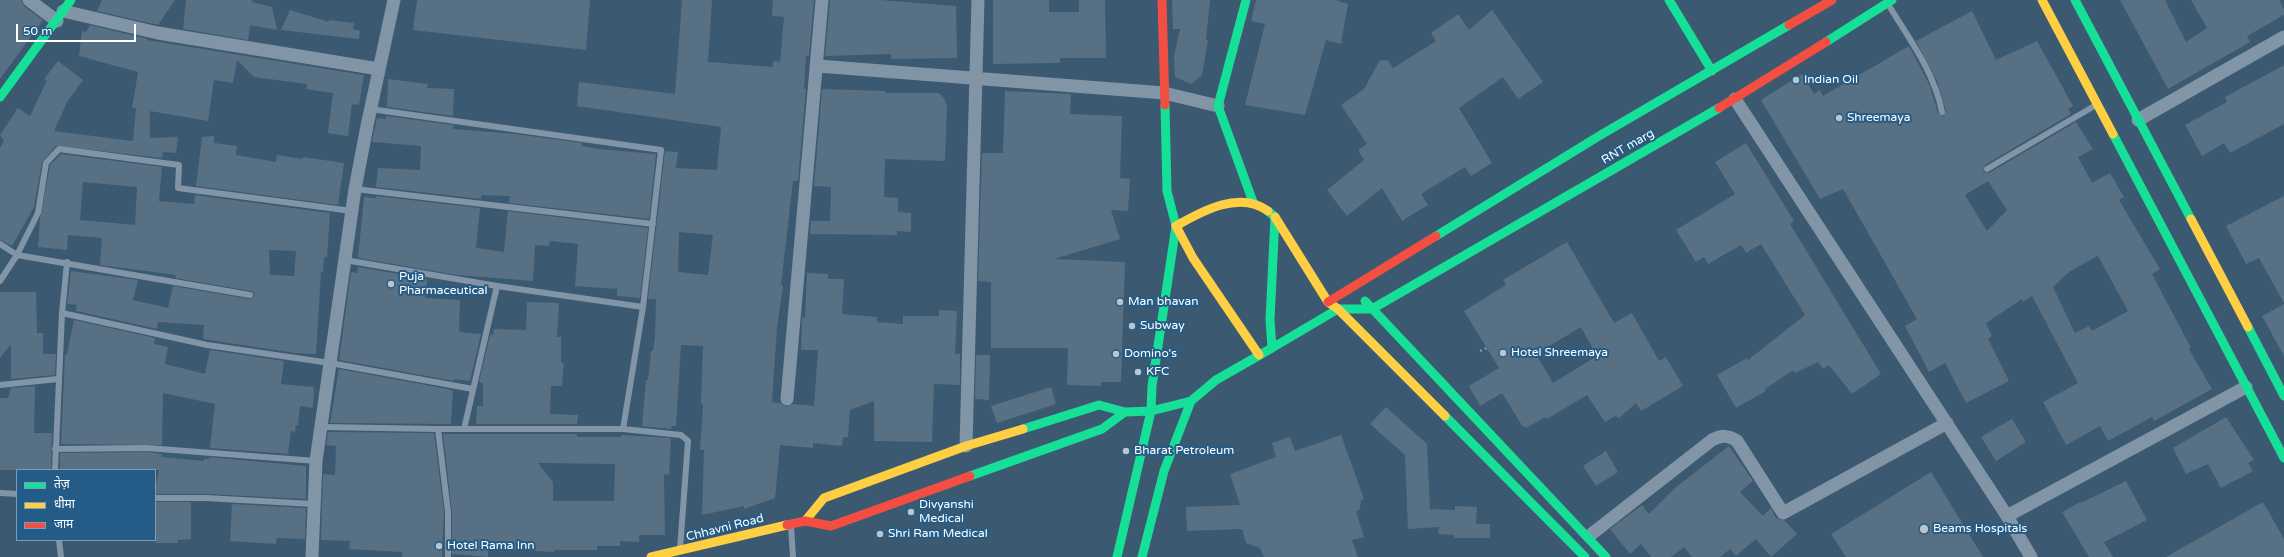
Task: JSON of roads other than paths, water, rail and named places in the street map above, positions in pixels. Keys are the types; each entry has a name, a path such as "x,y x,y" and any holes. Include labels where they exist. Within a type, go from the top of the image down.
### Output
{"main road":[{"path":"0,97 60,16 70,0"},
{"path":"1162,0 1167,191 1176,226 1193,258 1259,355"},
{"path":"1246,0 1218,106 1253,202"},
{"path":"1669,0 1712,72"},
{"name":"RNT marg","path":"1328,302 1599,136 1712,72 1832,0"},
{"path":"2042,0 2246,387 2283,452"},
{"path":"2075,0 2284,396"},
{"name":"RNT marg","path":"1372,309 1735,99 1889,1"},
{"path":"1176,226 1190,218 1222,205 1253,202 1276,216 1328,302 1338,309 1585,557"},
{"path":"1272,348 1270,320 1276,216"},
{"path":"1118,557 1151,411 1152,386 1176,226"},
{"path":"1352,288 1589,536 1606,557"},
{"path":"1124,412 1102,429 831,526 805,521 824,498 966,446 1099,405 1124,412 1151,411 1191,401 1216,380 1338,309 1372,309"},
{"path":"1142,557 1164,471 1191,401"},
{"name":"Chhavni Road","path":"651,557 680,552 805,521"}],"street":[{"path":"29,0 60,16 379,69"},
{"path":"312,557 313,504 316,461 355,189 370,110 394,0"},
{"path":"787,398 818,66 822,0"},
{"path":"966,446 978,0"},
{"path":"2138,120 2284,37"},
{"path":"818,66 1164,93 1218,106"},
{"path":"1735,99 1947,423 2007,516 2031,557"},
{"path":"2007,516 2246,387"},
{"path":"1589,536 1712,440 1721,436 1730,437 1736,441 1784,513 1947,423"}],"lane":[{"path":"1889,1 1931,75 1938,90 1942,112"},
{"path":"1987,169 2097,104"},
{"path":"370,110 661,150 643,307 623,429"},
{"path":"0,281 17,255 38,212 46,163 59,149 179,165 178,188 352,211"},
{"path":"355,189 653,224"},
{"path":"0,244 17,255 67,262 250,295"},
{"path":"345,260 497,286 643,307"},
{"path":"55,469 58,379 67,262"},
{"path":"464,429 497,286"},
{"path":"62,314 207,345 330,363 473,388"},
{"path":"0,385 58,379"},
{"path":"321,427 438,430 623,429 682,434 688,441 680,552"},
{"path":"438,430 448,512 448,557"},
{"path":"55,449 147,448 316,461"},
{"path":"0,493 16,494"},
{"path":"156,498 206,498 313,504"},
{"path":"791,524 793,557"},
{"path":"59,541 61,557"}],"place":[{"name":"Indian Oil","path":"1796,80"},
{"name":"Shreemaya","path":"1839,118"},
{"name":"Puja Pharmaceutical","path":"391,284"},
{"name":"Man bhavan","path":"1120,302"},
{"name":"Subway","path":"1132,326"},
{"name":"Hotel Shreemaya","path":"1503,353"},
{"name":"Domino's","path":"1116,354"},
{"name":"KFC","path":"1138,372"},
{"name":"Bharat Petroleum","path":"1126,451"},
{"name":"Divyanshi Medical","path":"911,512"},
{"name":"Beams Hospitals","path":"1924,529"},
{"name":"Shri Ram Medical","path":"880,534"},
{"name":"Hotel Rama Inn","path":"439,546"}]}
